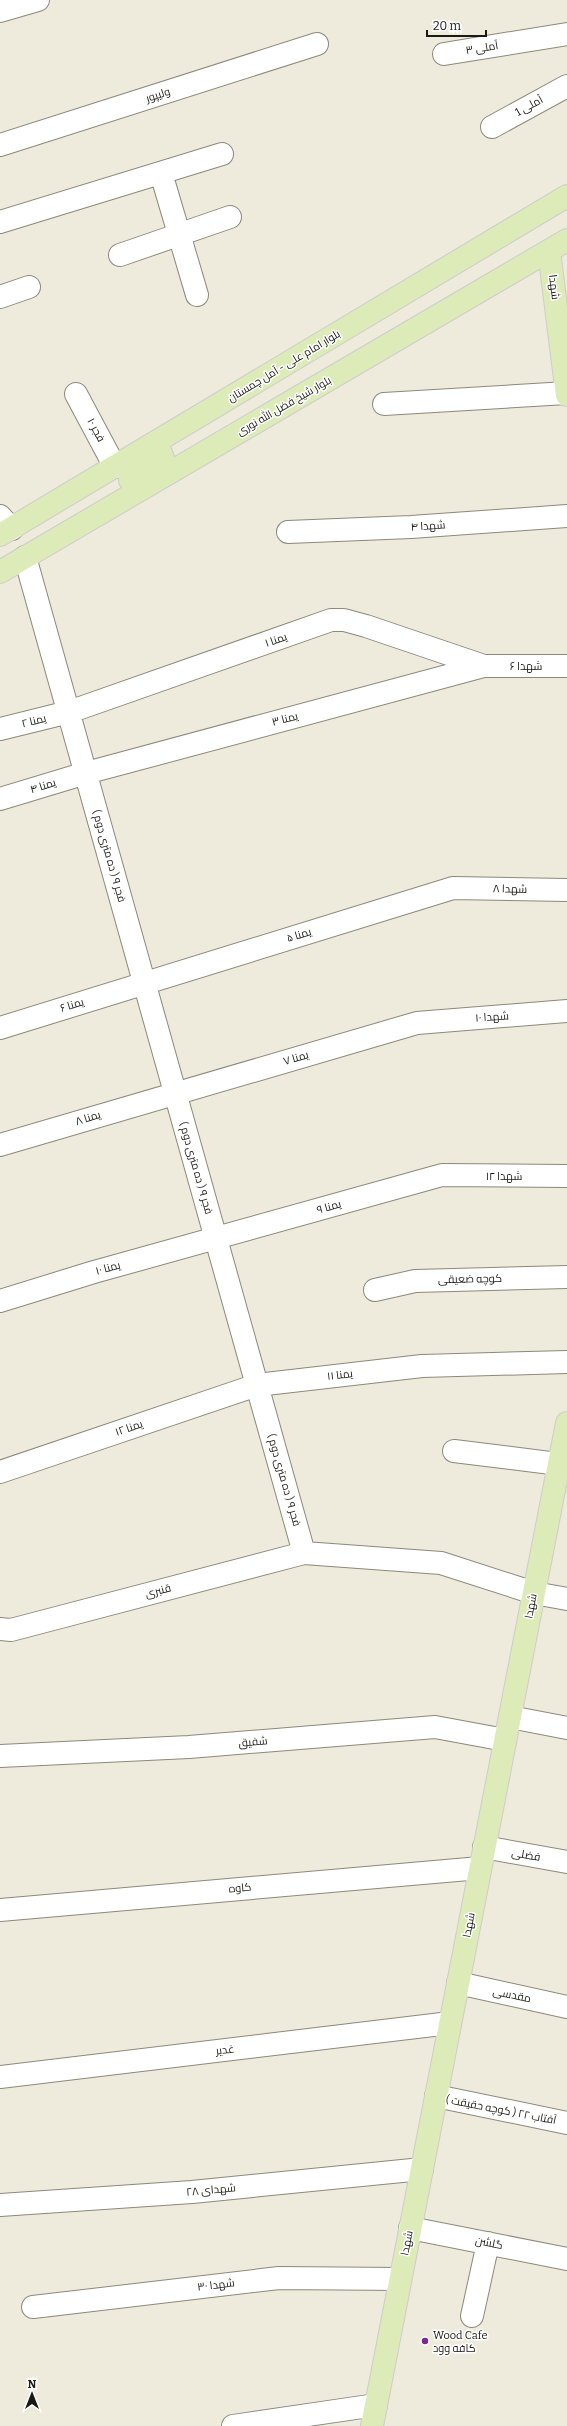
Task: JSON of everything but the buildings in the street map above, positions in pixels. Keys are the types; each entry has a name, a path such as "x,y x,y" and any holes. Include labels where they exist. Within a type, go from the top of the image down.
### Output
{"main road":[{"name":"بلوار امام علی - آمل چمستان","path":"4,527 115,467 567,196"},
{"name":"شهدا","path":"558,245 567,394"},
{"name":"بلوار شیخ فضل الله نوری","path":"0,572 558,245"},
{"path":"209,450 190,448 185,441 190,432 235,408 248,387"},
{"path":"90,520 104,494 163,458 159,448 148,447"},
{"name":"شهدا","path":"374,2416 534,1593 563,1465 567,1423"}],"street":[{"path":"0,12 38,0"},
{"name":"آملی ۳","path":"444,54 567,34"},
{"name":"ولیپور","path":"0,145 317,44"},
{"name":"آملی 1","path":"492,127 567,86"},
{"path":"0,222 222,154"},
{"path":"161,173 196,295"},
{"path":"120,255 230,217"},
{"path":"0,297 29,287"},
{"name":"فجر ۱۰","path":"76,394 115,467"},
{"path":"384,404 567,394"},
{"name":"شهدا ۴","path":"288,532 411,527 567,516"},
{"name":"فجر ۹ ( ده متری دوم )","path":"26,557 304,1553"},
{"name":"یمنا ۱","path":"69,712 331,620 344,620 366,626 484,666"},
{"name":"شهدا ۶","path":"484,666 567,666"},
{"name":"یمنا ۳","path":"86,774 484,666"},
{"name":"یمنا ۲","path":"0,729 69,712"},
{"name":"یمنا ۴","path":"0,799 86,774"},
{"name":"یمنا ۵","path":"144,983 453,888"},
{"name":"شهدا ۸","path":"453,888 567,890"},
{"name":"یمنا ۶","path":"0,1028 144,983"},
{"name":"شهدا ۱۰","path":"417,1023 567,1011"},
{"name":"یمنا ۷","path":"175,1092 417,1023"},
{"name":"یمنا ۸","path":"0,1145 175,1092"},
{"name":"یمنا ۹","path":"216,1239 442,1176"},
{"name":"شهدا ۱۲","path":"442,1176 567,1176"},
{"name":"یمنا ۱۰","path":"0,1301 94,1272 216,1239"},
{"name":"کوچه ضعیقی","path":"375,1290 415,1280 567,1277"},
{"name":"یمنا ۱۱","path":"257,1385 422,1366 567,1362"},
{"name":"یمنا ۱۲","path":"0,1472 257,1385"},
{"path":"454,1451 563,1465"},
{"path":"304,1553 441,1563 534,1593 567,1599"},
{"name":"قنبری","path":"4,1634 304,1553"},
{"path":"510,1717 567,1728"},
{"name":"شفیق","path":"0,1756 189,1747 435,1728 505,1740"},
{"name":"فضلی","path":"482,1858 567,1862"},
{"name":"کاوه","path":"0,1910 482,1858"},
{"name":"مقدسی","path":"458,1983 567,2007"},
{"name":"غدیر","path":"0,2078 450,2023"},
{"name":"آفتاب ۲۲ ( کوچه حقیقت )","path":"436,2096 567,2123"},
{"name":"شهدای ۲۸","path":"0,2204 192,2192 422,2169"},
{"name":"گلشن","path":"410,2228 567,2258"},
{"path":"472,2316 488,2243"},
{"name":"شهدا ۳۰","path":"33,2307 279,2278 400,2278"},
{"path":"233,2426 374,2416"}],"place":[{"name":"Wood Cafe کافه وود","path":"425,2341"}]}
